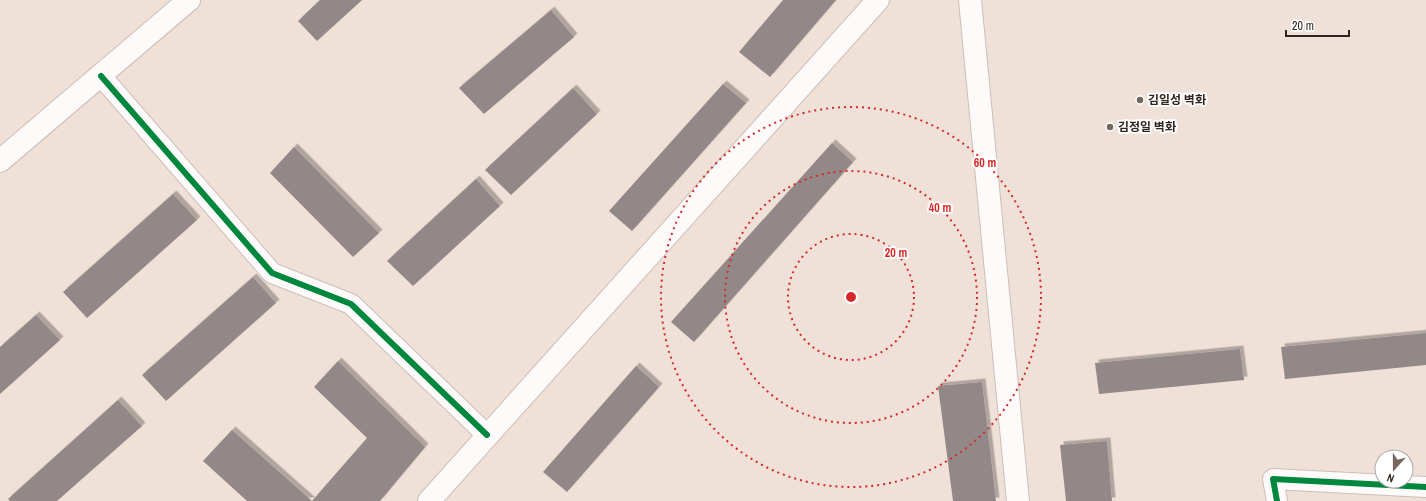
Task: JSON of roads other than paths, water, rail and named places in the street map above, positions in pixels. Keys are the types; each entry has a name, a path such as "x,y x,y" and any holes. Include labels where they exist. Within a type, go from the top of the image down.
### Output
{"main road":[{"path":"0,161 189,0"},
{"path":"429,501 878,0"},
{"path":"970,0 1018,501"}],"street":[{"path":"101,76 272,273 351,304 487,435"},
{"path":"1277,501 1273,479 1426,486"}],"place":[{"name":"김일성 벽화","path":"1140,100"},
{"name":"김정일 벽화","path":"1110,127"}]}
